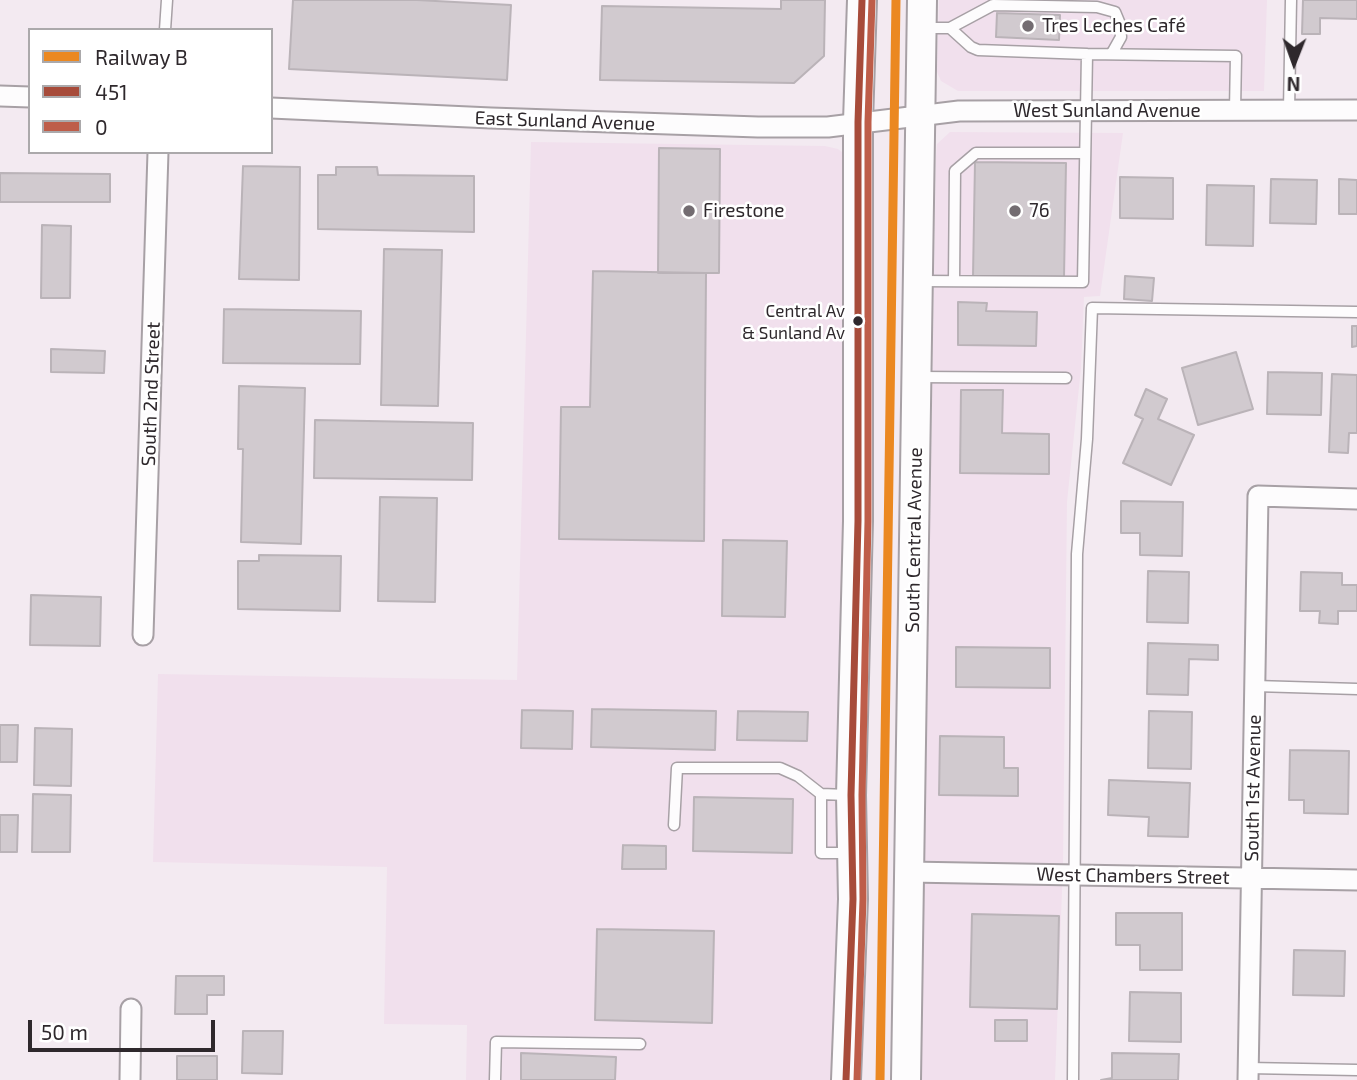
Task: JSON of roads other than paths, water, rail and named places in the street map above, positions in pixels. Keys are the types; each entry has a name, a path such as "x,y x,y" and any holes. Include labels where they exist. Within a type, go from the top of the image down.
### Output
{"main road":[{"path":"846,1080 853,899 852,794 858,521 858,122 862,0"},
{"name":"South Central Avenue","path":"906,1080 922,0"}],"street":[{"path":"0,96 28,97"},
{"name":"East Sunland Avenue","path":"273,108 758,127 828,127 858,122"},
{"name":"West Sunland Avenue","path":"858,122 959,111 1357,110"},
{"name":"South 2nd Street","path":"143,635 158,154"},
{"name":"South 1st Avenue","path":"1248,1074 1258,496 1357,499"},
{"name":"West Chambers Street","path":"909,872 1357,880"},
{"path":"130,1080 131,1009"}],"lane":[{"path":"165,28 167,0"},
{"path":"1289,110 1291,0"},
{"path":"922,28 950,28 993,5 1097,7 1115,12 1120,24 1121,37 1112,54"},
{"path":"950,28 978,50 1236,56 1235,110"},
{"path":"918,281 1083,282 1087,54"},
{"path":"954,281 955,171 976,153 1084,153"},
{"path":"1073,1080 1077,554 1087,439 1092,309 1357,312"},
{"path":"916,377 1066,379"},
{"path":"1255,686 1357,689"},
{"path":"674,825 677,768 780,768 798,776 821,794 852,794"},
{"path":"821,794 821,853 852,853"},
{"path":"495,1080 496,1042 640,1044"},
{"path":"1248,1074 1357,1070"}],"rail line":[{"name":"B","path":"880,1080 896,0"}],"place":[{"name":"Tres Leches Café","path":"1028,26"},
{"name":"Firestone","path":"689,211"},
{"name":"76","path":"1015,211"},
{"name":"Central Av & Sunland Av","path":"858,321"}]}
